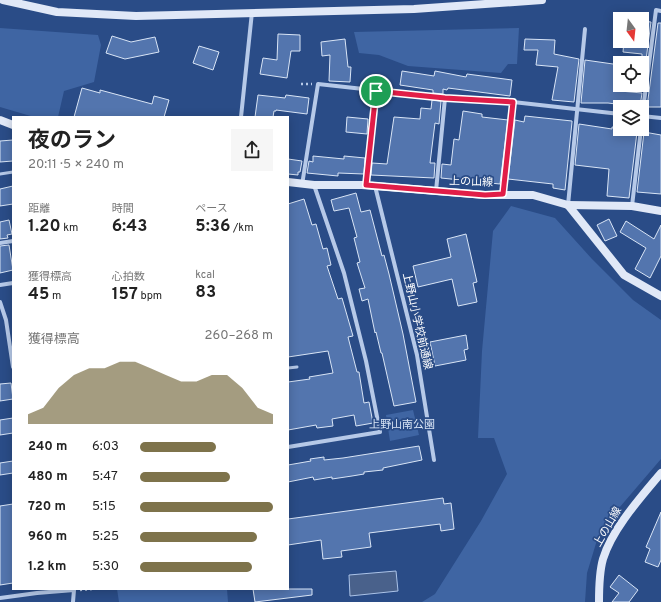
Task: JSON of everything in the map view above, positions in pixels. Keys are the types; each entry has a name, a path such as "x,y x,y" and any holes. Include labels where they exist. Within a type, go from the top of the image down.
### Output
{"street":[{"path":"3,0 57,12 136,16 414,9 542,0"},
{"path":"644,100 656,10 661,11"},
{"path":"241,116 252,12"},
{"path":"585,29 568,205 624,275 661,296"},
{"path":"302,185 318,84 445,98 513,102 613,113"},
{"path":"371,186 376,91"},
{"path":"436,192 445,98"},
{"path":"503,194 513,102"},
{"path":"649,117 661,118"},
{"path":"0,120 12,125"},
{"path":"632,206 640,136"},
{"name":"上の山線","path":"289,182 302,185 371,186 485,195 533,194 568,205 632,206 661,211"},
{"path":"289,447 380,432 366,361 344,273 314,185"},
{"name":"上野山小学校前通線","path":"371,186 417,355 434,460"},
{"path":"0,243 12,241"},
{"path":"0,285 12,282"},
{"path":"0,302 6,320 12,360"},
{"name":"上の山線","path":"599,602 600,577 603,559 612,540 629,512 661,473"},
{"path":"0,598 36,591 74,590 73,602"}],"lane":[{"path":"0,174 12,172"},
{"path":"289,368 296,367"}],"green space":[{"path":"0,28 98,35 101,45 94,82 64,91 58,116 31,116 0,107"},
{"path":"519,28 517,64 508,64 501,73 408,66 379,55 359,53 354,32"},
{"path":"511,206 555,218 592,259 633,300 661,320 661,459 613,515 597,540 587,573 585,602 422,602 435,594 481,521 507,474 494,438 478,438 482,351 493,231"},
{"name":"上野山南公園","path":"413,410 419,435 390,441 386,415"},
{"path":"117,590 227,590 228,602 119,602"}],"shaded area":[{"path":"396,571 398,591 350,596 349,575"}],"building":[{"path":"649,22 651,22 649,37"},
{"path":"658,23 661,23 661,107 649,107 649,92"},
{"path":"278,34 300,35 300,51 291,51 287,78 260,74 263,58 277,60"},
{"path":"112,36 131,42 155,37 159,52 125,59 106,53"},
{"path":"345,39 348,67 351,67 350,82 329,81 330,55 322,56 321,42"},
{"path":"525,39 555,40 554,54 579,59 574,102 552,100 558,67 536,65 538,50 524,50"},
{"path":"199,46 219,52 213,70 193,63"},
{"path":"623,48 648,48 646,56 642,56 642,54 623,52"},
{"path":"585,60 613,64 613,92 642,93 641,100 613,100 613,104 581,103"},
{"path":"402,71 434,76 435,71 466,77 467,74 512,80 510,96 448,88 447,90 443,89 443,94 433,93 433,90 400,85"},
{"path":"82,88 100,93 100,90 152,104 154,96 169,100 164,116 74,116"},
{"path":"258,95 285,98 286,95 309,98 307,114 276,110 274,111 273,116 255,116"},
{"path":"432,100 441,101 439,124 435,123 430,163 435,163 434,178 371,175 372,163 387,164 394,117 420,119 421,108 431,109"},
{"path":"463,111 482,114 482,117 508,120 500,184 441,178 442,164 451,165 454,139 459,140"},
{"path":"525,116 572,121 565,190 553,188 553,184 508,179 515,120 524,122"},
{"path":"347,117 368,119 367,134 346,132"},
{"path":"579,124 612,129 613,127 613,136 637,136 629,198 607,196 609,169 575,165"},
{"path":"649,133 661,135 661,194 637,192 644,136 649,136"},
{"path":"12,140 12,161 0,162 0,141"},
{"path":"313,156 344,159 344,156 365,158 364,174 338,173 338,176 307,173 309,161 313,162"},
{"path":"289,159 302,161 298,175 289,174"},
{"path":"12,186 12,204 0,206 0,189"},
{"path":"356,193 361,212 370,210 382,256 384,255 403,334 416,402 394,406 382,353 376,332 375,333 368,299 362,301 359,289 365,288 357,263 360,262 354,238 357,237 349,208 334,211 331,200"},
{"path":"304,199 312,225 316,224 323,249 327,248 331,265 327,266 338,299 342,298 353,336 348,337 357,372 359,372 364,403 369,402 373,423 356,426 354,415 332,419 333,426 317,428 316,425 289,430 289,382 310,379 309,377 333,373 328,351 289,357 289,204"},
{"path":"609,219 617,236 605,241 597,225"},
{"path":"9,220 12,234 7,235 8,238 0,239 0,222"},
{"path":"626,221 654,239 661,225 661,256 650,278 635,269 646,248 620,232"},
{"path":"466,234 477,282 473,283 477,302 458,306 452,279 418,287 413,266 451,257 447,239"},
{"path":"9,245 12,270 0,273 0,246"},
{"path":"466,335 468,349 464,350 466,360 435,366 430,342"},
{"path":"11,383 12,399 0,401 0,384"},
{"path":"12,418 12,433 0,435 0,420"},
{"path":"419,446 422,460 383,468 383,470 364,472 364,474 352,476 314,480 313,477 289,482 289,465 324,457 324,460"},
{"path":"12,461 12,473 0,475 0,463"},
{"path":"443,498 444,504 451,503 454,529 441,531 440,524 369,533 371,547 341,551 342,557 323,559 321,540 289,545 289,519"},
{"path":"12,504 12,583 0,585 0,506"},
{"path":"661,512 661,560 658,567 645,562 650,549 646,547"},
{"path":"619,575 638,590 629,602 612,602 619,593 610,587"},
{"path":"312,589 312,595 255,602 253,590"}],"route":[{"path":"376,91 445,98 513,102 503,194 485,195 436,192 366,185 376,91"}]}
